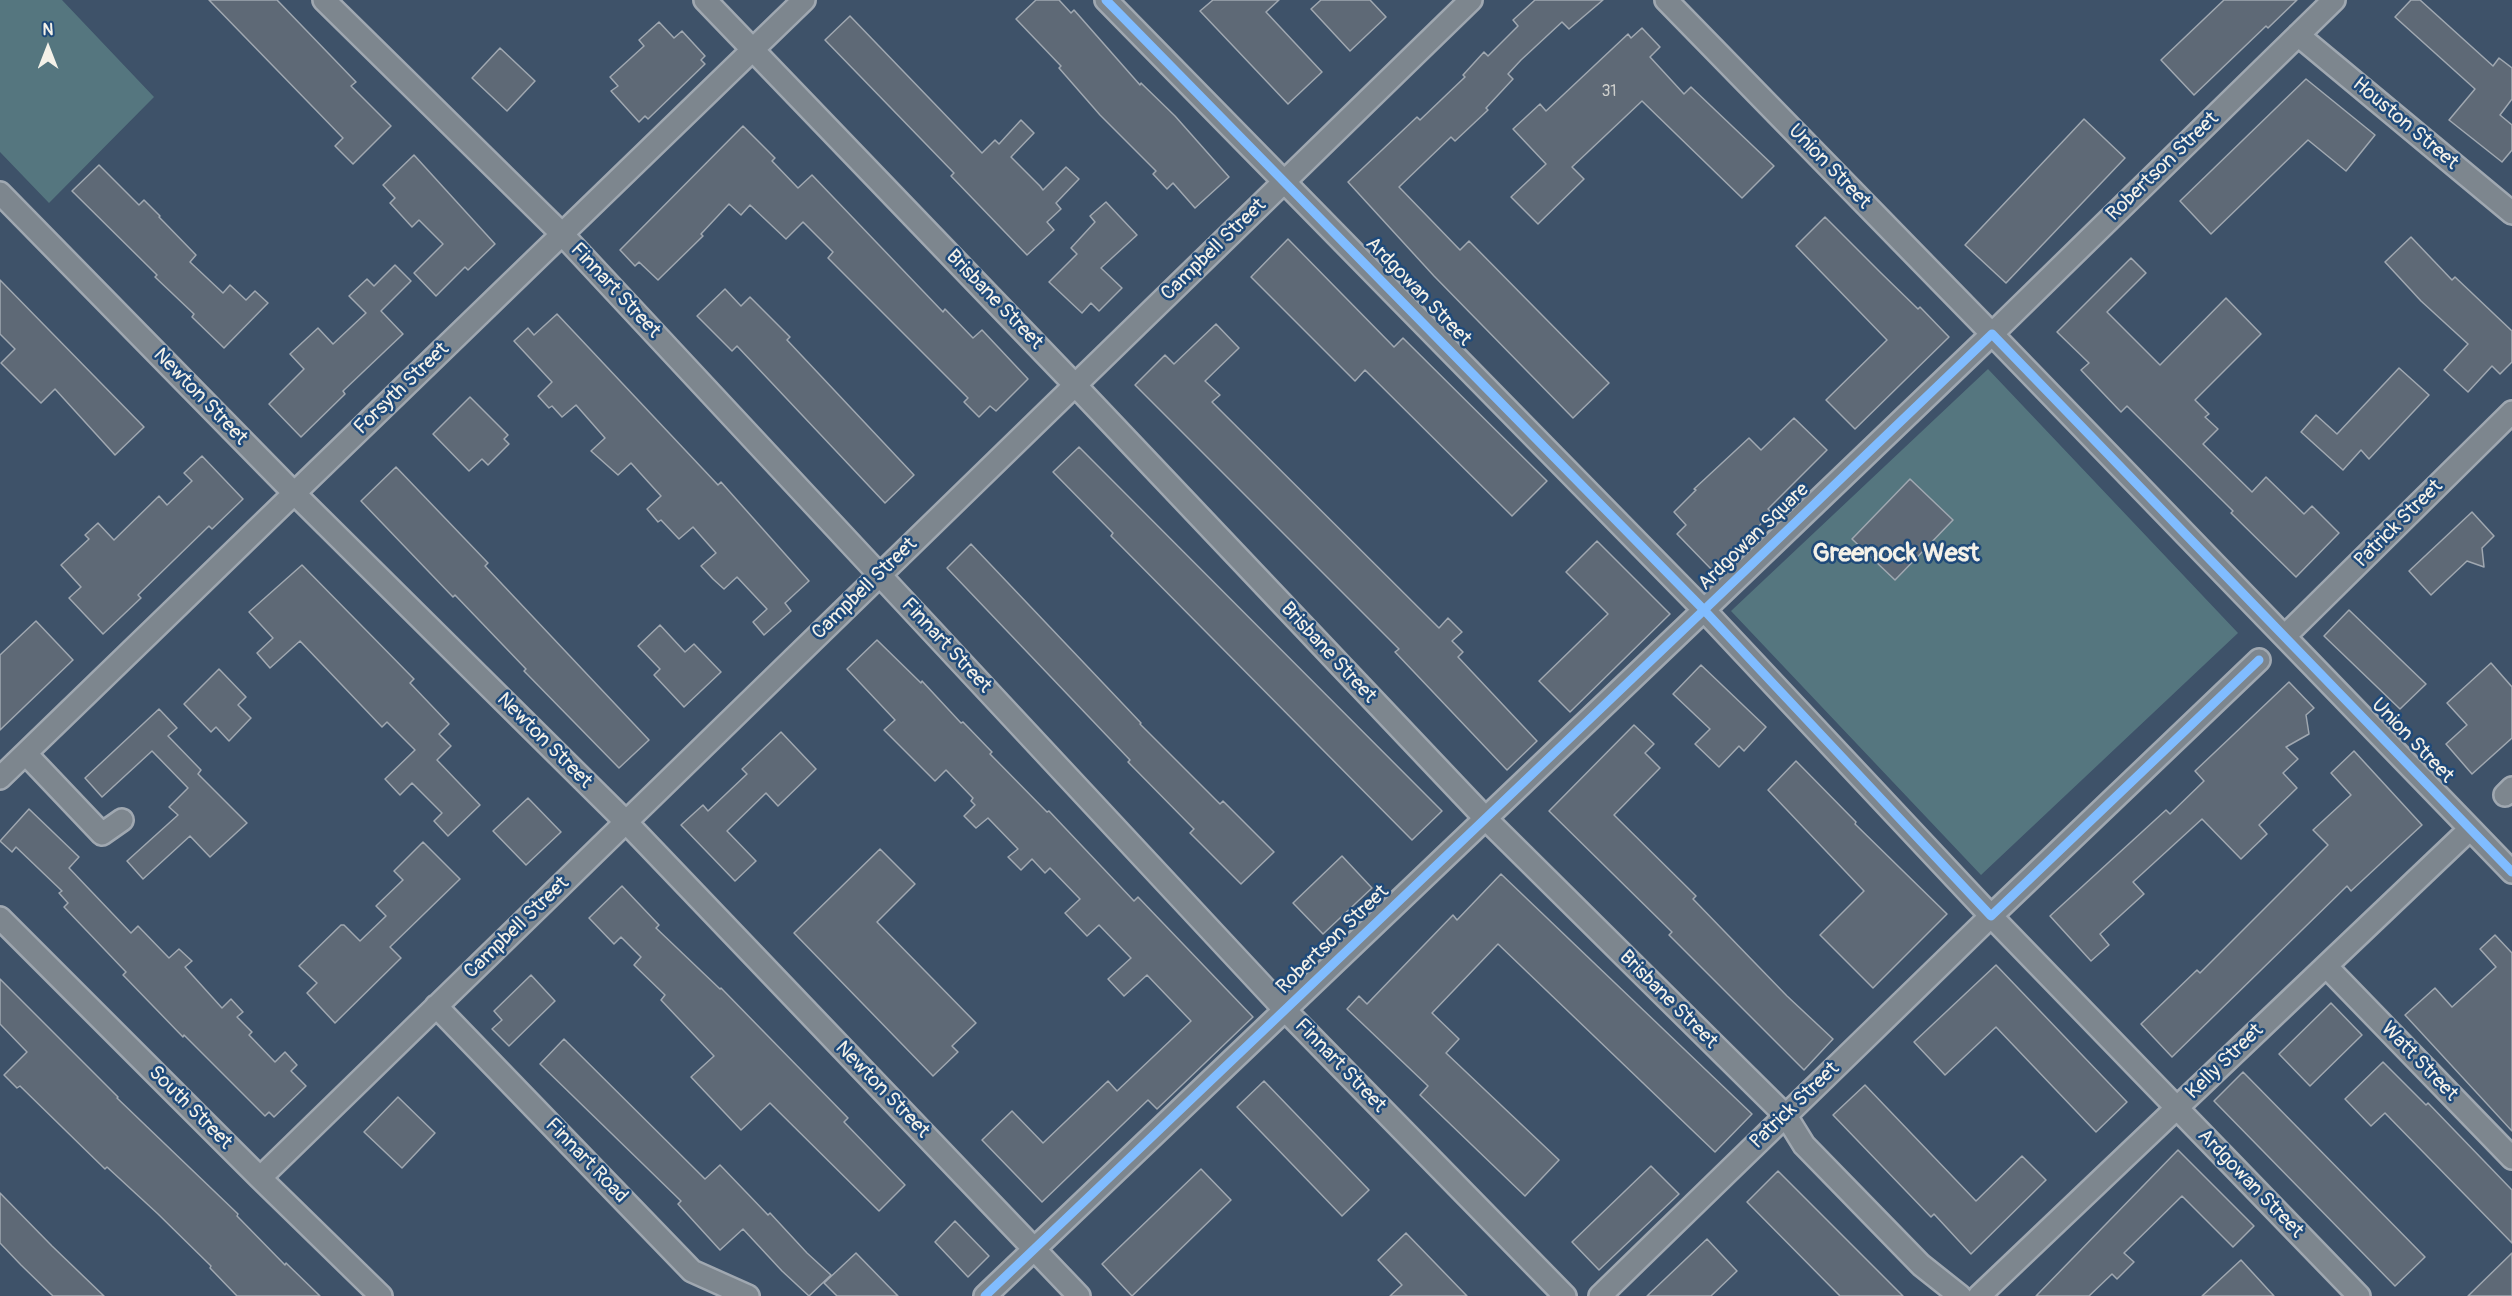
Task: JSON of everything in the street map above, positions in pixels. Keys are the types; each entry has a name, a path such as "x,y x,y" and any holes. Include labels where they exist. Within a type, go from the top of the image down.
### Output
{"street":[{"name":"Finnart Street","path":"324,0 562,234 1286,1011 1565,1296"},
{"name":"Brisbane Street","path":"705,0 1075,385 1486,819 1785,1116 1813,1154 1921,1265 1960,1296"},
{"name":"Forsyth Street","path":"0,778 804,0"},
{"name":"Ardgowan Street","path":"1106,0 1704,610"},
{"name":"Campbell Street","path":"260,1178 1471,0"},
{"name":"Union Street","path":"1666,0 1992,334"},
{"name":"Robertson Street","path":"1992,334 2334,0"},
{"name":"Houston Street","path":"2298,35 2512,213"},
{"name":"Newton Street","path":"0,193 294,493 626,822 1079,1296"},
{"name":"Ardgowan Square","path":"1991,916 1704,610 1992,334"},
{"path":"1992,334 2285,636"},
{"name":"Patrick Street","path":"2285,636 2512,412"},
{"name":"Robertson Street","path":"985,1296 1704,610"},
{"name":"Union Street","path":"2285,636 2512,872"},
{"path":"1991,916 2259,660"},
{"path":"26,754 102,834 122,820"},
{"name":"Kelly Street","path":"1979,1296 2470,829"},
{"name":"Ardgowan Street","path":"1991,916 2359,1296"},
{"name":"Patrick Street","path":"1600,1296 1991,916"},
{"name":"South Street","path":"0,918 381,1296"},
{"name":"Watt Street","path":"2326,966 2512,1158"},
{"name":"Finnart Road","path":"436,1006 692,1271 748,1296"}],"green space":[{"path":"0,0 62,0 154,97 49,203 0,152"},
{"path":"1988,369 2238,633 1981,875 1731,611"}],"building":[{"path":"209,0 277,0 356,82 351,86 391,126 353,164 335,146 343,138"},
{"path":"1036,0 1059,0 1071,13 1074,10 1140,85 1141,83 1175,116 1229,177 1195,208 1173,183 1167,189 1153,174 1156,171 1100,115 1059,68 1061,66 1016,19"},
{"path":"1213,0 1279,0 1266,12 1322,72 1288,104 1200,11"},
{"path":"1321,0 1370,0 1386,17 1350,51 1311,9"},
{"path":"1535,0 1603,0 1569,29 1562,22 1508,74 1513,79 1486,108 1488,110 1455,141 1451,137 1399,187 1460,250 1469,241 1609,383 1573,418 1434,276 1348,182 1417,117 1420,120 1465,77 1463,75 1484,52 1488,56 1518,26 1513,20"},
{"path":"2224,0 2297,0 2268,28 2266,26 2194,95 2161,60"},
{"path":"2411,0 2420,0 2493,66 2499,58 2512,68 2512,99 2500,115 2512,125 2512,150 2502,162 2449,120 2475,89 2395,17"},
{"path":"850,16 982,153 995,140 999,144 1021,120 1034,133 1011,157 1043,190 1066,167 1079,179 1056,203 1061,209 1047,222 1054,230 1027,255 951,176 954,173 825,40"},
{"path":"659,22 674,38 682,31 705,56 701,60 705,64 648,119 645,116 639,122 611,91 618,86 610,77 644,46 639,40"},
{"path":"1642,28 1660,47 1650,57 1684,94 1691,87 1774,166 1742,198 1642,101 1572,167 1584,179 1538,224 1511,197 1546,164 1513,129 1540,104 1546,111 1628,34 1631,38"},
{"path":"500,48 535,81 507,111 472,78"},
{"path":"2306,79 2375,135 2346,171 2308,140 2211,234 2180,201"},
{"path":"2084,119 2125,158 2006,283 1965,245"},
{"path":"743,126 775,158 772,161 798,188 812,175 943,312 945,309 973,338 982,330 1028,379 996,411 990,406 979,417 964,402 968,398 828,258 833,252 803,222 786,239 750,205 741,215 729,204 701,234 703,236 658,280 639,262 635,266 620,250"},
{"path":"414,155 495,244 468,270 465,267 436,296 414,273 443,244 419,220 412,227 390,203 395,198 383,185"},
{"path":"99,165 139,205 144,200 160,216 196,255 190,262 223,293 230,285 246,300 255,291 268,303 224,348 192,317 194,314 155,277 157,275 72,191"},
{"path":"1106,202 1137,235 1101,268 1122,288 1099,311 1091,303 1082,313 1049,282 1077,254 1071,248 1095,222 1090,216"},
{"path":"1825,217 1949,337 1855,429 1826,400 1887,340 1796,246"},
{"path":"2411,237 2452,280 2455,277 2512,331 2512,362 2500,374 2492,366 2468,392 2444,370 2468,344 2421,301 2385,262"},
{"path":"1288,239 1394,347 1403,338 1547,481 1512,516 1365,370 1355,381 1251,277"},
{"path":"2131,258 2146,273 2107,312 2160,365 2226,298 2261,334 2195,400 2209,414 2205,417 2218,429 2203,444 2252,492 2266,477 2304,514 2312,506 2339,533 2296,577 2127,406 2121,412 2081,370 2089,363 2057,332"},
{"path":"395,265 411,281 381,311 403,334 343,391 345,394 301,437 269,404 304,369 290,354 318,328 333,344 366,313 349,296 367,279 374,286"},
{"path":"0,280 144,427 115,455 55,389 41,403 1,363 15,349 0,334"},
{"path":"725,289 741,306 750,297 790,337 787,340 914,475 885,503 737,346 732,351 697,316"},
{"path":"557,314 718,485 721,482 809,581 785,603 791,611 764,635 753,622 767,609 737,577 724,589 701,566 716,553 693,527 679,539 661,520 658,522 647,509 661,496 631,463 618,475 591,451 605,438 576,405 562,417 538,396 552,382 514,341 528,328 534,335"},
{"path":"1216,324 1239,348 1205,381 1220,395 1212,402 1439,628 1448,618 1462,632 1452,641 1463,652 1458,657 1537,741 1507,770 1395,652 1399,649 1135,385 1165,355 1174,364"},
{"path":"2399,368 2429,395 2369,459 2361,450 2343,470 2301,432 2316,415 2337,434"},
{"path":"470,397 508,435 504,439 509,444 488,465 482,459 469,471 433,434"},
{"path":"1794,418 1827,450 1768,509 1772,513 1713,571 1677,534 1686,525 1674,512 1696,490 1694,489 1749,438 1761,450"},
{"path":"1079,447 1442,811 1412,840 1111,536 1113,533 1053,472"},
{"path":"202,456 243,499 212,529 209,526 138,595 141,598 103,634 69,598 81,587 61,565 89,539 85,535 98,523 114,540 159,496 167,505 192,481 184,473"},
{"path":"396,467 488,563 485,566 649,740 619,768 524,671 526,669 455,595 453,597 361,501"},
{"path":"1910,479 1953,520 1895,580 1852,539"},
{"path":"2472,512 2494,536 2482,548 2484,567 2467,561 2431,595 2409,571"},
{"path":"1597,541 1670,614 1570,712 1539,681 1608,614 1566,572"},
{"path":"971,544 1140,724 1220,804 1223,801 1274,852 1241,884 1190,833 1194,829 1128,762 1130,760 947,568"},
{"path":"302,565 414,679 410,683 449,724 439,734 451,746 437,760 480,805 448,836 434,821 442,813 412,783 400,795 385,779 415,750 387,722 382,727 300,641 270,668 257,653 273,638 249,612"},
{"path":"2349,610 2426,684 2400,709 2324,636"},
{"path":"36,621 73,660 0,730 0,655"},
{"path":"660,625 685,652 694,644 721,672 684,707 654,675 660,669 638,646"},
{"path":"877,640 921,683 922,681 961,723 963,722 992,752 990,754 1047,812 1049,811 1134,901 1138,897 1253,1017 1157,1109 1148,1100 1042,1202 982,1140 1012,1111 1043,1143 1108,1081 1117,1091 1191,1021 1147,975 1124,996 1108,979 1131,958 1099,925 1087,936 1065,913 1080,899 1050,868 1045,873 1032,859 1021,870 1008,857 1018,849 988,818 976,828 964,816 975,805 971,801 973,798 946,770 935,781 884,730 895,720 847,669"},
{"path":"2491,663 2512,687 2512,738 2472,774 2446,744 2467,725 2447,703"},
{"path":"1701,665 1766,727 1744,751 1739,746 1719,767 1695,744 1710,729 1673,694"},
{"path":"219,669 246,697 238,705 251,718 229,741 216,727 211,732 184,704"},
{"path":"2289,682 2314,708 2306,715 2309,734 2286,747 2298,759 2283,773 2297,788 2259,825 2267,834 2241,859 2202,819 2133,882 2144,894 2100,934 2109,945 2091,961 2050,916 2166,810 2170,814 2204,781 2195,771"},
{"path":"159,709 177,728 168,736 201,770 198,774 247,823 210,857 190,836 143,879 127,861 178,815 169,807 188,788 152,751 102,797 85,778"},
{"path":"1634,725 1654,744 1645,753 1660,768 1614,815 1696,896 1693,899 1787,996 1833,1039 1804,1070 1669,935 1672,932 1549,811"},
{"path":"781,732 816,769 778,806 766,793 727,831 756,861 735,881 681,825 703,805 708,811 747,774 742,769"},
{"path":"2354,751 2422,825 2351,891 2347,886 2172,1057 2141,1024 2197,970 2200,973 2328,845 2313,830 2351,795 2331,773"},
{"path":"1796,761 1856,822 1855,824 1947,914 1873,988 1820,935 1864,891 1768,790"},
{"path":"528,798 561,832 526,865 493,831"},
{"path":"29,809 79,857 69,868 131,933 138,926 169,958 179,949 192,961 185,967 222,1008 231,999 243,1012 237,1017 252,1032 249,1035 275,1062 285,1052 297,1065 291,1071 306,1086 274,1117 269,1112 265,1116 123,975 126,972 64,907 68,903 59,893 62,891 16,847 12,852 0,841"},
{"path":"423,842 460,879 390,947 401,958 335,1023 307,993 317,983 299,966 341,925 344,925 360,941 386,916 376,906 403,880 394,871"},
{"path":"880,849 915,884 877,922 976,1023 952,1046 958,1052 933,1076 794,933"},
{"path":"1342,856 1372,888 1323,934 1293,903"},
{"path":"1501,874 1752,1114 1715,1152 1498,944 1432,1013 1459,1039 1446,1053 1559,1160 1525,1196 1420,1095 1428,1086 1347,1009 1359,996 1367,1004 1453,915 1457,920"},
{"path":"622,886 659,925 656,928 721,988 848,1118 844,1122 905,1185 879,1211 770,1103 741,1130 691,1077 714,1056 661,1000 665,995 634,965 641,957 621,937 614,944 589,918"},
{"path":"2495,935 2512,953 2512,1131 2405,1015 2435,988 2452,1007 2496,967 2480,949"},
{"path":"1996,965 2127,1102 2096,1132 1996,1027 1945,1075 1914,1042"},
{"path":"531,975 555,1001 509,1046 492,1029 502,1020 494,1011"},
{"path":"0,979 117,1098 238,1214 237,1216 285,1265 286,1263 320,1296 237,1296 210,1268 211,1266 158,1214 107,1167 105,1169 20,1086 17,1088 4,1075 27,1052 0,1024"},
{"path":"2331,1003 2362,1035 2310,1086 2279,1054"},
{"path":"564,1039 705,1179 720,1165 831,1275 809,1296 743,1229 720,1250 678,1204 681,1201 540,1064"},
{"path":"2383,1062 2426,1105 2428,1103 2512,1190 2512,1243 2385,1113 2371,1126 2345,1099"},
{"path":"2243,1072 2425,1257 2395,1286 2214,1101"},
{"path":"1264,1081 1369,1190 1342,1216 1237,1107"},
{"path":"1865,1085 1976,1201 2022,1156 2046,1180 1971,1254 1934,1214 1931,1217 1833,1115"},
{"path":"398,1097 435,1133 402,1168 364,1132"},
{"path":"2178,1150 2254,1226 2233,1247 2182,1196 2124,1253 2134,1262 2117,1279 2112,1274 2089,1296 2036,1296"},
{"path":"1651,1166 1679,1194 1599,1270 1572,1242"},
{"path":"1201,1169 1231,1200 1132,1296 1102,1264"},
{"path":"1778,1171 1903,1296 1840,1296 1747,1202"},
{"path":"0,1193 104,1296 53,1296 21,1265 0,1243"},
{"path":"955,1221 989,1256 968,1277 935,1242"},
{"path":"1406,1233 1467,1296 1390,1296 1402,1285 1378,1260"},
{"path":"1707,1239 1737,1271 1711,1296 1647,1296"},
{"path":"856,1253 898,1296 837,1296 824,1283"},
{"path":"2512,1253 2512,1296 2468,1296"},
{"path":"2241,1260 2274,1296 2202,1296"}],"cycle path":[{"path":"985,1296 1704,610 1106,0"},
{"path":"2259,660 1991,916 1704,610 1992,334 2512,872"}],"district":[{"name":"Greenock West","path":"1896,554"}]}
